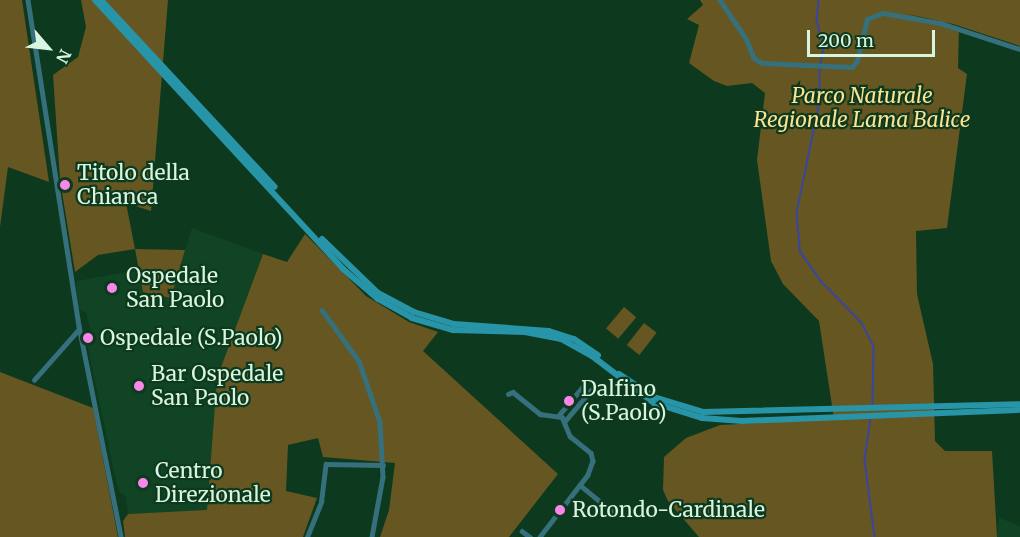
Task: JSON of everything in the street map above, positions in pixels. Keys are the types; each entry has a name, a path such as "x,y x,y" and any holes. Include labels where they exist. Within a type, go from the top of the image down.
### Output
{"main road":[{"path":"95,0 343,268 392,307 412,318 453,330 525,332 561,339 592,356 654,403 686,414 742,421 924,411 1020,410"},
{"path":"101,0 323,240 391,302 454,324 524,327 561,334 593,351 640,389 685,408 726,413 826,415"},
{"path":"924,411 1020,404"}],"street":[{"path":"28,0 79,329 121,537"},
{"path":"720,0 756,59 845,68 857,60 866,22 878,13 920,18 1020,49"},
{"path":"322,310 343,336 366,376 380,422 383,465 372,537"},
{"path":"34,381 79,329"},
{"path":"559,415 583,386"},
{"path":"565,421 591,390"},
{"path":"508,394 513,392 540,414 559,415 565,421 570,436 591,453 593,461 580,485 540,537"},
{"path":"307,537 321,502 326,464 383,465"},
{"path":"580,485 614,513"},
{"path":"522,531 530,537"}],"shaded area":[{"name":"Ospedale San Paolo","path":"192,228 263,254 217,378 207,511 128,514 126,496 119,492 114,472 87,343 92,336 86,313 79,309 76,281 139,270 171,297"},
{"path":"999,517 1020,527 1020,537 997,537"}],"green space":[{"path":"0,0 22,0 49,182 8,167 0,227"},
{"path":"81,0 168,0 151,211 126,203 135,249 98,255 75,272 60,180 53,75 78,57 86,27"},
{"name":"Parco Naturale Regionale Lama Balice","path":"700,0 1020,0 1020,46 953,24 903,13 959,27 958,68 967,74 947,228 916,231 917,294 933,364 935,441 945,451 992,451 997,537 699,537 668,501 663,490 664,457 686,438 720,425 834,419 819,321 783,284 771,261 757,160 765,93 752,83 727,86 714,81 689,63 699,25 687,19 703,5"},
{"path":"305,234 366,296 409,322 438,332 423,351 558,474 509,537 380,537 389,510 395,463 323,457 318,438 288,445 286,491 317,498 303,537 125,537 123,521 128,514 207,510 217,378 263,254 287,262"},
{"path":"135,249 185,250 171,298 143,292"},
{"path":"624,307 636,317 618,339 606,328"},
{"path":"644,323 657,333 639,355 627,345"},
{"path":"0,372 93,408 118,537 0,537"}],"waterway":[{"path":"819,0 817,21 824,48 821,64"},
{"path":"820,69 820,101 797,213 800,251 821,281 862,323 874,347 873,407"},
{"path":"871,417 865,460 875,537"}],"place":[{"name":"Titolo della Chianca","path":"65,185"},
{"name":"Ospedale San Paolo","path":"112,288"},
{"name":"Ospedale (S.Paolo)","path":"88,338"},
{"name":"Bar Ospedale San Paolo","path":"139,386"},
{"name":"Dalfino (S.Paolo)","path":"569,401"},
{"name":"Centro Direzionale","path":"143,483"},
{"name":"Rotondo-Cardinale","path":"560,510"}]}
